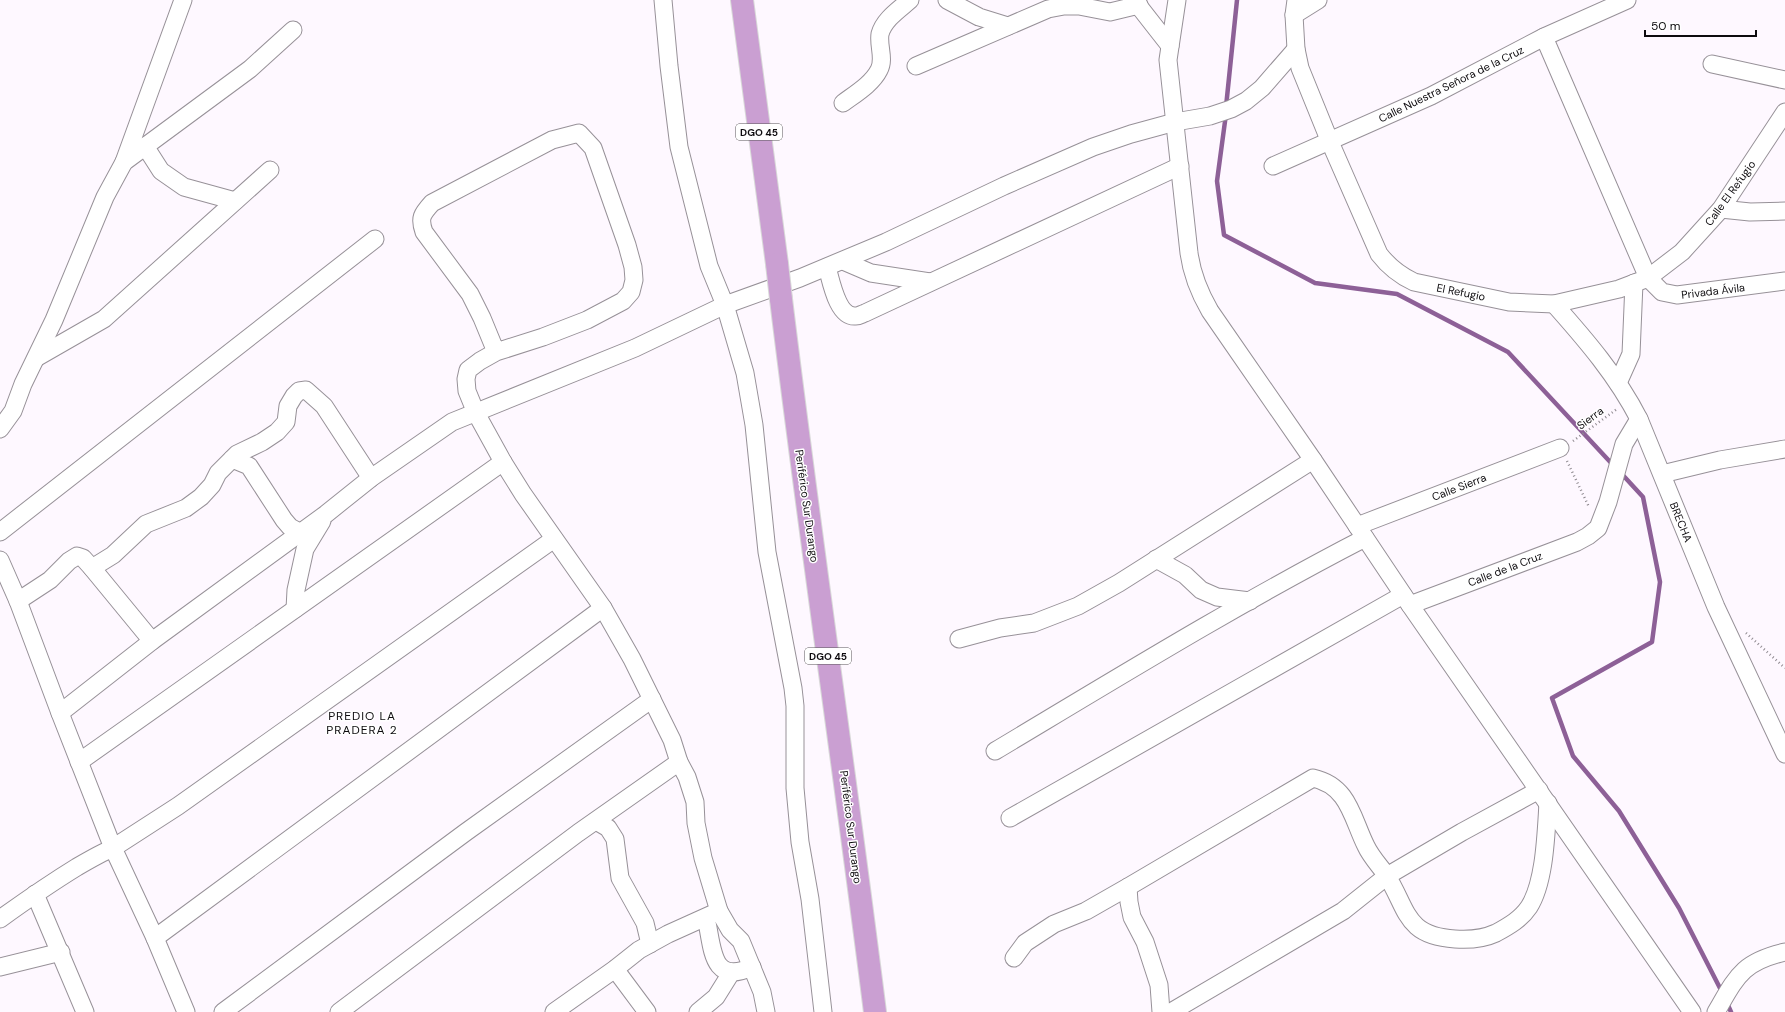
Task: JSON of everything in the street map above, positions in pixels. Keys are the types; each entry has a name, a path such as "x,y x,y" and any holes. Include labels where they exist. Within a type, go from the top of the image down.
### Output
{"highway":[{"name":"Periférico Sur Durango","path":"742,0 806,498 875,1012"}],"street":[{"path":"0,429 13,411 23,384 54,320 105,197 124,162 184,0"},
{"path":"663,0 679,147 708,266 725,305 745,373 754,426 766,552 793,688 795,706 795,788 800,842 810,899 823,1012"},
{"path":"843,103 874,79 880,68 881,62 880,34 893,15 910,0"},
{"path":"947,0 979,17 1008,26"},
{"path":"1177,0 1168,60 1190,260 1192,274 1199,292 1210,311 1313,460 1406,600 1692,1012"},
{"path":"1295,7 1318,0"},
{"name":"Calle Nuestra Señora de la Cruz","path":"1273,166 1431,96 1544,37 1627,0"},
{"path":"916,66 1048,9 1064,6 1079,6 1110,12 1137,3 1170,46"},
{"name":"El Refugio","path":"1295,7 1296,49 1300,68 1330,142 1379,254 1387,264 1400,276 1414,282 1509,302 1554,304"},
{"path":"124,162 250,69 293,30"},
{"path":"1544,37 1641,281 1631,354 1618,382"},
{"path":"60,713 152,641 301,533 371,478 452,422 635,348 725,305 843,261 1004,186 1093,147 1131,134 1174,122 1210,116 1231,109 1246,101 1267,82 1296,49"},
{"path":"1712,64 1785,80"},
{"name":"Calle El Refugio","path":"1554,304 1619,289 1641,281 1682,252 1721,209 1785,112"},
{"path":"496,352 470,294 424,232 420,222 424,213 432,203 552,140 579,133 593,148 627,245 633,267 634,280 632,292 623,301 587,320 543,337 496,352 480,361 468,370 466,379 467,391 476,413 503,462 603,608 652,699 672,740 695,802 696,823 712,915 712,950 716,962 722,969 731,973 740,972 752,967"},
{"path":"145,146 161,171 184,187 236,201"},
{"path":"827,267 837,300 847,314 855,317 865,314 930,282 1180,166"},
{"path":"36,358 104,319 270,170"},
{"path":"1721,209 1750,212 1785,211"},
{"path":"0,532 375,239"},
{"path":"843,261 871,273 930,282"},
{"name":"Privada Ávila","path":"1641,281 1662,292 1677,295 1785,282"},
{"name":"BRECHA","path":"1554,304 1604,363 1618,382 1639,419 1716,607 1783,745"},
{"path":"92,568 113,555 146,524 186,508 201,497 212,485 218,473 237,454 262,442 277,432 286,422 288,406 299,391 306,390 324,406 371,478"},
{"path":"1598,528 1610,497 1624,444 1639,419"},
{"name":"Calle Sierra","path":"996,751 1317,563 1361,532 1560,448"},
{"path":"1662,474 1720,460 1784,452"},
{"path":"232,459 249,466 284,520 290,527 301,533"},
{"path":"959,639 1000,628 1034,623 1078,606 1156,559 1313,460"},
{"path":"79,762 503,462"},
{"path":"295,609 296,590 305,549 326,514"},
{"name":"Calle de la Cruz","path":"1010,818 1406,600 1577,542 1598,528"},
{"path":"0,919 35,894 88,861 113,848 178,806 554,538"},
{"path":"18,601 50,580 69,561 77,556 83,558 92,568 152,641"},
{"path":"1156,559 1185,575 1201,590 1217,597 1250,601"},
{"path":"0,560 18,601 113,848 155,938 186,1012"},
{"path":"155,938 603,608"},
{"path":"223,1012 454,840 652,699"},
{"path":"339,1012 596,821 679,762"},
{"path":"1014,958 1025,944 1054,924 1086,911 1314,778 1326,781 1337,789 1348,805 1366,848 1387,876 1408,918 1420,929 1435,936 1471,940 1492,935 1512,925 1529,906 1540,875 1546,833 1544,797"},
{"path":"1171,1012 1343,911 1387,876 1462,832 1544,797"},
{"path":"596,821 608,828 615,839 620,878 645,923 650,944"},
{"path":"1128,887 1132,917 1145,942 1160,984 1161,1012"},
{"path":"35,894 61,952 85,1012"},
{"path":"554,1012 615,969 639,950 712,915"},
{"path":"712,915 741,941 762,992 766,1012"},
{"path":"0,967 61,952"},
{"path":"1716,1012 1738,975 1748,965 1767,956 1785,952"},
{"path":"615,969 647,1012"},
{"path":"698,1012 716,997 731,973"}],"path":[{"name":"Sierra","path":"1560,448 1629,400"},
{"path":"1560,448 1578,481 1598,528"},
{"path":"1745,632 1785,668"}],"waterway":[{"path":"1226,107 1237,0"},
{"path":"1226,114 1217,181 1224,235 1315,283 1397,294 1508,352 1613,465"},
{"path":"1620,472 1643,497 1660,582 1652,642 1552,698 1573,756 1619,811 1679,908 1723,994"},
{"path":"1727,1003 1731,1012"}],"district":[{"name":"PREDIO LA PRADERA 2","path":"362,723"}]}
